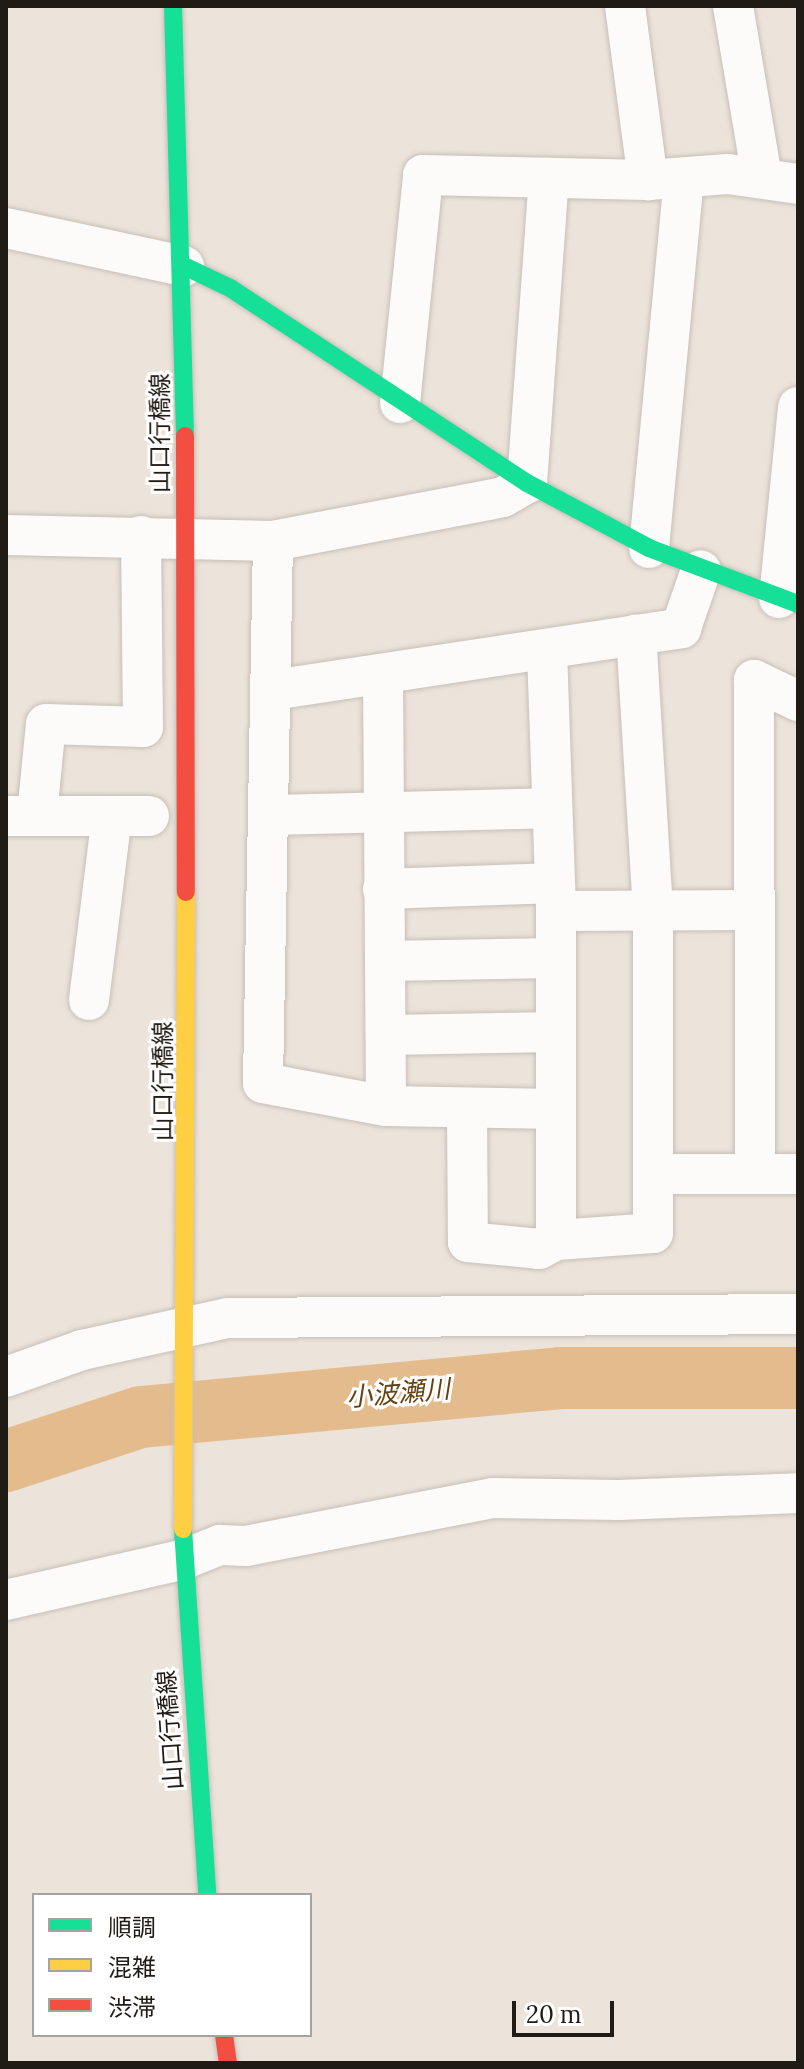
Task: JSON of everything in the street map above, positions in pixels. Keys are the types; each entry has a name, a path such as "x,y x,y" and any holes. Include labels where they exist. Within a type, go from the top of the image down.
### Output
{"main road":[{"name":"山口行橋線","path":"173,6 184,266 187,1338 184,1546 207,1893"},
{"path":"184,266 230,288 400,403 527,483 649,548 789,601"},
{"path":"224,2037 228,2063"}],"street":[{"path":"625,6 666,179 649,548"},
{"path":"400,403 423,175 780,180 733,6"},
{"path":"6,535 273,541 503,497 527,483 549,178"},
{"path":"6,228 184,266"},
{"path":"789,601 798,407"},
{"path":"89,1000 131,816 21,815 46,724 143,727 141,536"},
{"path":"273,541 272,815 263,1083 386,1106 467,1110 556,1109"},
{"path":"273,690 383,676 681,628 701,570"},
{"path":"467,1110 468,1242 539,1249 556,1240 653,1233 653,911 636,635"},
{"path":"547,651 556,897 556,1240"},
{"path":"383,676 386,1106"},
{"path":"755,1174 754,680 798,701"},
{"path":"272,815 552,808"},
{"path":"383,889 556,897 653,911 753,910"},
{"path":"385,961 555,958"},
{"path":"386,1035 556,1032"},
{"path":"655,1174 798,1174"},
{"path":"6,1377 82,1350 187,1338 324,1314 798,1314"},
{"path":"6,1600 184,1546 246,1546 493,1498 619,1500 798,1493"}],"waterway":[{"name":"小波瀬川","path":"6,1461 141,1417 561,1378 798,1378"}],"traffic: fast":[{"path":"173,6 185,436"},
{"path":"184,266 230,288 527,483 649,548 798,604"},
{"path":"183,1529 207,1893"}],"traffic: slow":[{"path":"183,1529 186,892"}],"traffic: jam":[{"path":"185,436 186,892"},
{"path":"224,2037 228,2063"}]}
